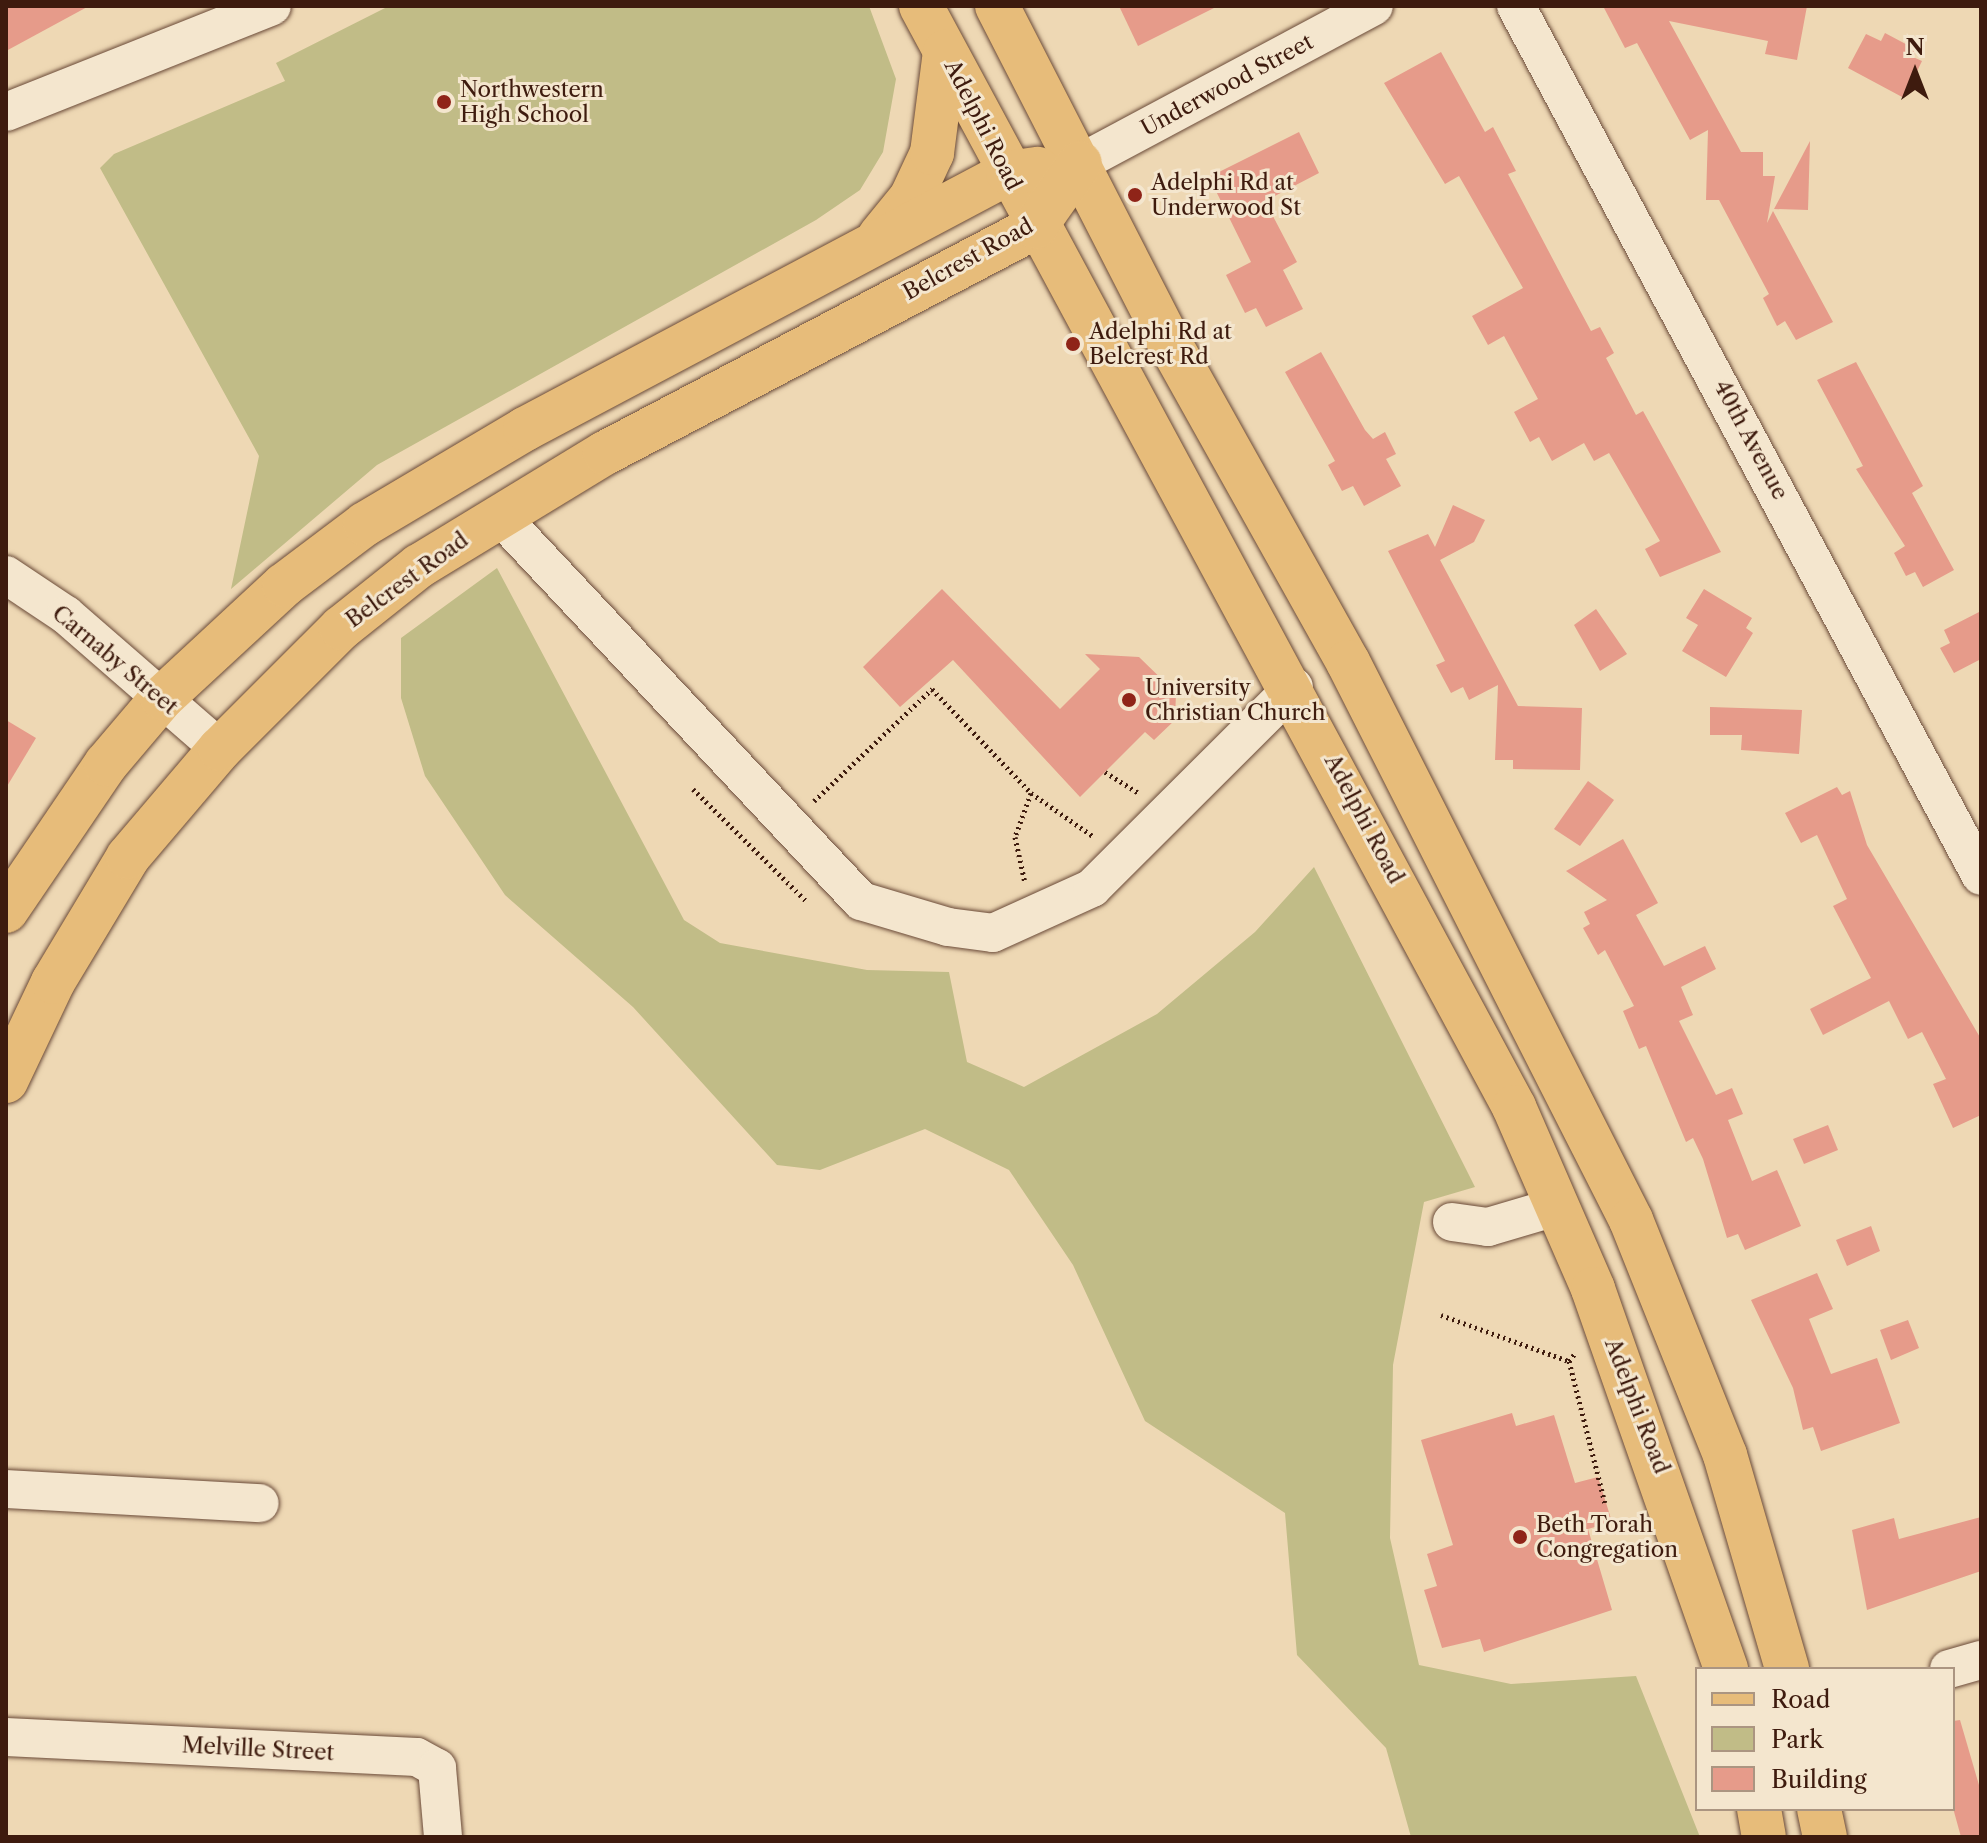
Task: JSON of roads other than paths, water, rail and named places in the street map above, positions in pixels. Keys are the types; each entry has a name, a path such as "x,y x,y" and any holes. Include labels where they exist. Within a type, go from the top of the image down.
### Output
{"main road":[{"name":"Adelphi Road","path":"921,6 1156,455 1294,687 1559,1206 1682,1525 1725,1667"},
{"path":"997,6 1168,340 1348,662 1631,1220 1725,1455 1786,1667"},
{"path":"868,250 911,198 932,153 945,52"},
{"path":"6,911 106,764 162,698 284,585 365,524 525,429 868,250 1008,173 1080,163"},
{"name":"Belcrest Road","path":"6,1081 53,982 128,857 220,749 341,628 499,515 1035,227 1080,163"},
{"path":"1759,1811 1764,1837"},
{"path":"1819,1811 1825,1837"}],"street":[{"path":"6,112 272,6"},
{"name":"Underwood Street","path":"1080,163 1374,6"},
{"name":"40th Avenue","path":"1516,6 1981,876"},
{"path":"499,515 861,901 993,933 1092,888 1294,687"},
{"name":"Carnaby Street","path":"6,575 162,698 220,749"},
{"path":"1452,1222 1488,1227 1559,1206"},
{"path":"6,1489 260,1503"},
{"path":"1955,1667 1981,1660"},
{"name":"Melville Street","path":"6,1737 417,1757 437,1768 443,1837"}],"place":[{"name":"Northwestern High School","path":"444,102"},
{"name":"Adelphi Rd at Underwood St","path":"1135,195"},
{"name":"Adelphi Rd at Belcrest Rd","path":"1073,344"},
{"name":"University Christian Church","path":"1129,700"},
{"name":"Beth Torah Congregation","path":"1520,1537"}]}
